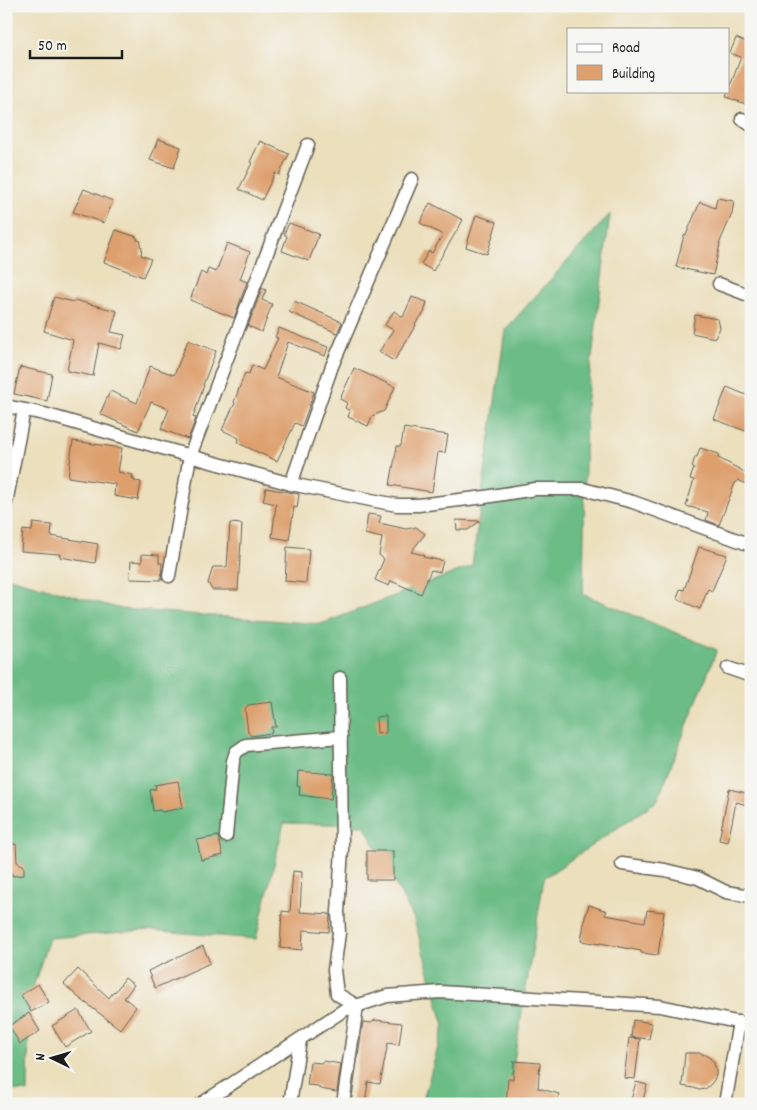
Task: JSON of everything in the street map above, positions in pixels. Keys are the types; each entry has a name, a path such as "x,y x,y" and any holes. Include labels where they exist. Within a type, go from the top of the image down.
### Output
{"street":[{"path":"169,576 190,456 308,145"},
{"path":"291,484 332,366 412,179"},
{"path":"719,284 751,296"},
{"path":"6,406 44,414 291,484 397,505 428,504 535,489 583,489 633,502 751,545"},
{"path":"6,503 24,410"},
{"path":"728,668 751,676"},
{"path":"340,678 342,849 338,912 339,933 334,970 337,994 357,1006"},
{"path":"226,836 233,761 236,752 246,745 341,737"},
{"path":"622,864 665,870 698,878 726,892 751,896"},
{"path":"201,1104 344,1010 387,996 440,992 660,1006 745,1024 725,1104"},
{"path":"342,1104 357,1006"},
{"path":"290,1104 300,1040"}],"green space":[{"path":"610,214 586,405 583,594 717,650 657,801 544,878 514,1061 509,1104 422,1104 444,1026 414,919 364,825 284,823 256,939 148,930 49,938 29,1000 28,1092 6,1089 6,577 121,609 321,624 472,566 505,330"}],"building":[{"path":"751,33 751,106 726,97 728,92 730,92 730,86 741,57 730,53 736,38 746,42"},
{"path":"158,139 181,147 174,168 150,160"},
{"path":"260,141 289,154 279,175 275,173 262,200 239,189"},
{"path":"84,189 113,201 104,223 73,212"},
{"path":"717,198 734,201 732,214 719,244 713,275 676,267 684,235 686,235 700,202 715,208"},
{"path":"430,203 463,220 433,271 421,264 429,251 432,253 443,235 420,223"},
{"path":"476,215 497,222 487,254 466,247"},
{"path":"289,223 319,234 309,261 282,251 287,236 284,234"},
{"path":"116,230 137,237 137,240 141,241 141,255 151,259 143,277 104,262"},
{"path":"227,243 250,252 240,279 247,282 234,318 190,300 201,272 206,275 208,269 216,272"},
{"path":"262,288 266,290 262,300 272,304 262,332 248,326"},
{"path":"54,297 117,311 111,332 125,335 121,349 99,343 93,376 67,371 73,340 44,331"},
{"path":"412,297 427,302 424,313 415,324 394,361 379,352 393,330 385,325 394,311 403,317"},
{"path":"294,301 342,322 337,333 289,312"},
{"path":"695,315 718,319 720,328 715,338 692,333"},
{"path":"279,328 328,347 325,356 288,342 276,377 314,392 302,426 295,423 277,461 238,443 239,438 222,430 235,403 245,373 249,374 252,365 263,370 278,338 275,337"},
{"path":"188,340 216,351 203,385 193,417 196,418 188,439 161,429 169,409 151,402 138,431 100,414 110,391 137,403 150,366 174,375"},
{"path":"20,367 52,374 47,401 14,394"},
{"path":"354,368 395,387 384,411 372,416 368,426 348,417 350,411 345,408 347,403 340,399"},
{"path":"727,387 751,397 751,426 748,432 714,419"},
{"path":"404,428 448,435 445,453 438,452 432,492 390,485 397,446 401,446"},
{"path":"73,441 122,448 118,472 133,475 134,481 141,482 138,500 114,496 115,484 68,477"},
{"path":"700,448 719,454 718,458 751,476 751,480 746,484 738,480 735,483 719,525 706,520 708,512 686,506 694,480 690,479 694,468 692,467"},
{"path":"266,488 299,494 297,508 294,507 289,540 272,537 276,504 263,501"},
{"path":"368,514 381,516 379,523 406,529 416,527 425,534 411,552 424,555 423,557 443,561 440,572 431,570 421,594 391,581 389,586 375,580 384,559 379,555 382,538 365,534"},
{"path":"456,520 480,521 468,530 457,530"},
{"path":"33,523 52,525 51,536 98,544 95,563 60,557 60,554 21,551 23,530 32,531"},
{"path":"230,523 242,524 238,590 212,590 208,583 213,567 227,567"},
{"path":"287,547 309,549 306,583 285,581"},
{"path":"699,547 727,555 712,591 708,589 700,609 677,599 680,589 684,590"},
{"path":"142,554 159,555 159,563 162,563 161,580 130,579 131,561 142,562"},
{"path":"272,702 276,727 271,727 272,733 251,736 248,732 245,709 248,705"},
{"path":"386,716 386,733 377,734 376,717"},
{"path":"298,771 333,774 331,799 299,795 300,787 297,786"},
{"path":"178,781 183,808 162,812 160,810 153,811 150,790 156,789 155,785"},
{"path":"729,789 751,794 751,806 736,802 728,842 719,840"},
{"path":"218,836 223,855 201,860 197,840"},
{"path":"16,844 17,862 24,866 24,875 12,876 12,873 6,873 6,845"},
{"path":"367,851 393,851 393,880 367,880"},
{"path":"293,871 302,872 300,912 330,914 329,932 303,930 302,950 280,948 282,911 290,912"},
{"path":"589,905 607,911 605,915 645,922 647,910 664,912 658,955 581,941"},
{"path":"203,946 210,963 155,988 148,971"},
{"path":"78,969 109,998 125,978 134,985 124,998 136,1007 120,1029 64,984"},
{"path":"38,984 49,1002 31,1012 21,995"},
{"path":"78,1010 91,1031 65,1047 52,1026"},
{"path":"29,1013 40,1031 20,1044 9,1026"},
{"path":"375,1020 402,1023 399,1045 388,1043 380,1084 368,1082 365,1104 351,1104 363,1022 371,1023"},
{"path":"633,1020 652,1023 649,1039 631,1037"},
{"path":"629,1038 640,1039 635,1079 624,1078"},
{"path":"685,1053 705,1055 714,1063 716,1075 714,1080 705,1089 699,1090 682,1086"},
{"path":"323,1061 341,1064 337,1092 320,1089 318,1086 307,1085 310,1062 321,1063"},
{"path":"514,1061 540,1063 538,1088 559,1094 556,1104 506,1104 508,1079 513,1079"},
{"path":"636,1082 647,1085 642,1104 630,1104"}]}
